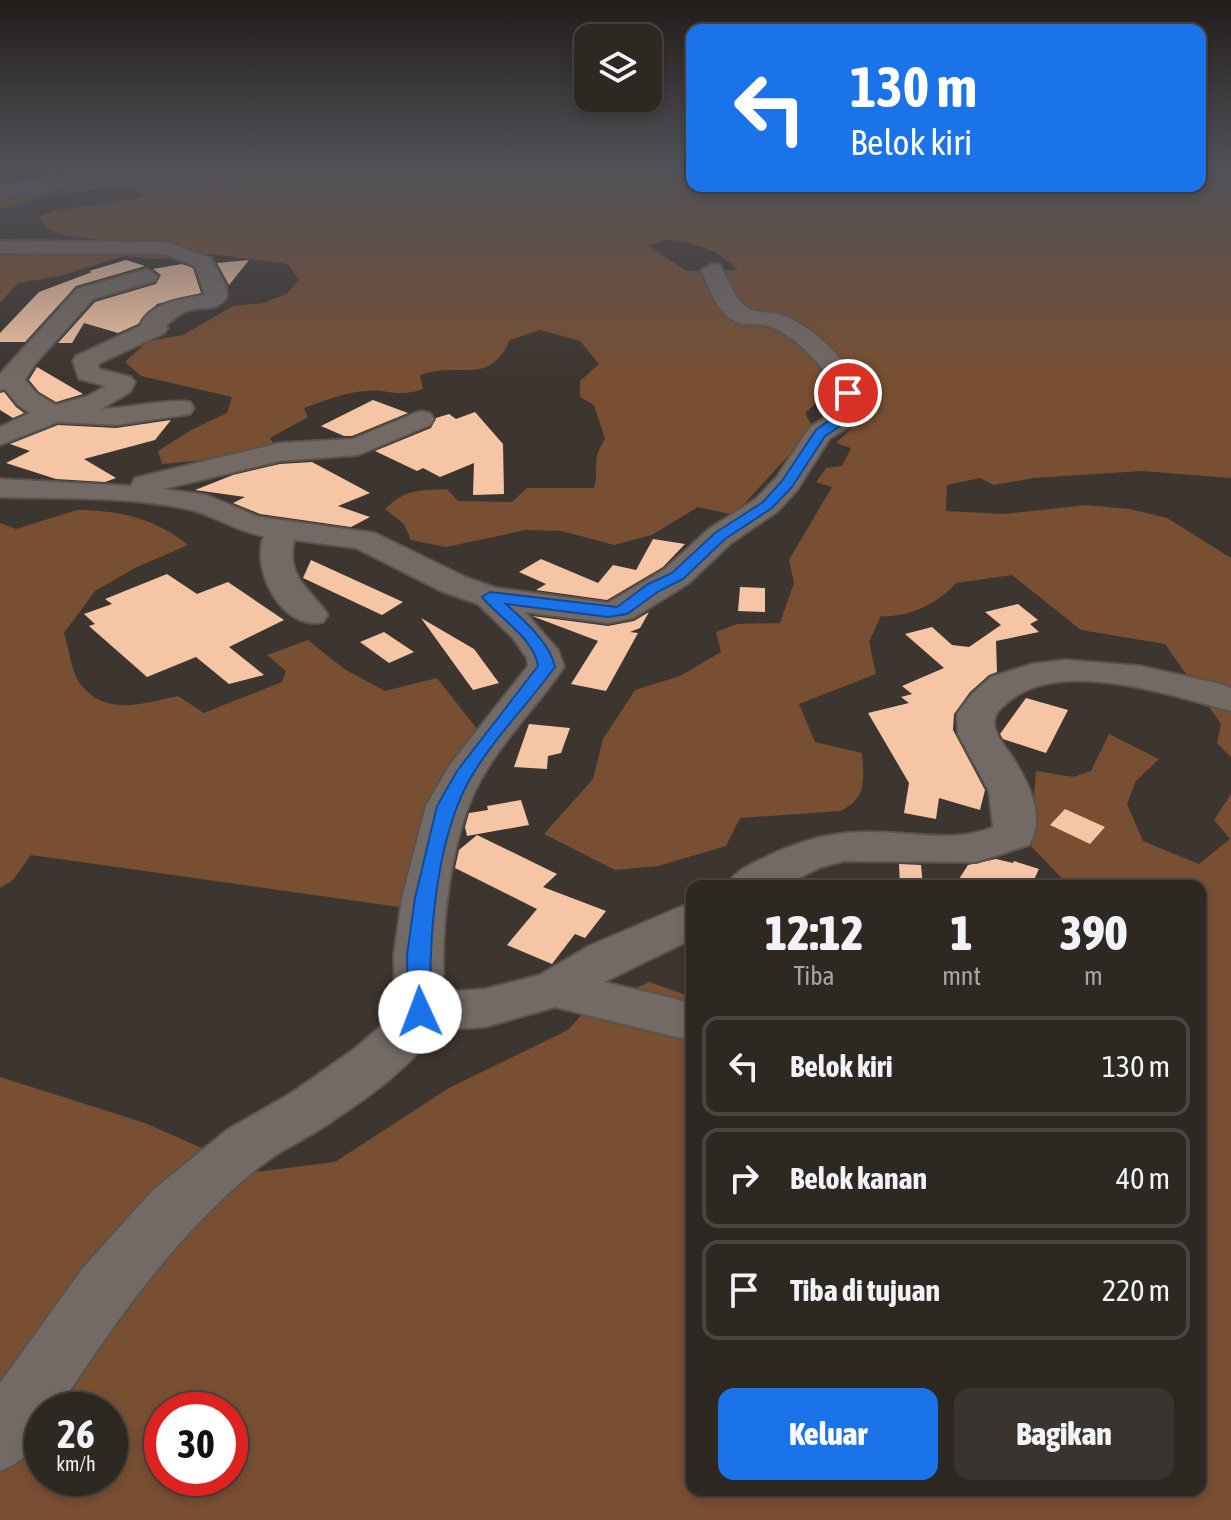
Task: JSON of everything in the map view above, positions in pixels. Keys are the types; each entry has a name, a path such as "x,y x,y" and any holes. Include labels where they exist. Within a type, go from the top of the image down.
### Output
{"street":[{"path":"0,247 166,248 204,262 215,286 216,297 210,302 182,304 151,325 156,328 85,361 88,374 120,380 121,387 88,406 56,413 0,437"},
{"path":"0,488 97,491 195,501 253,525 364,540 453,584 490,597 608,613 621,611 677,576 720,536 767,505 787,484 820,433 844,418 848,411 843,400 849,390 825,353 774,320 742,316 724,297 712,270"},
{"path":"147,276 85,294 6,381 32,403 56,413 154,415 181,408"},
{"path":"97,491 175,480 280,452 358,447 420,419"},
{"path":"282,531 273,553 276,564 292,601 311,615"},
{"path":"0,1438 104,1288 173,1208 246,1146 312,1107 371,1064 406,1034 420,1012 418,955 425,898 447,806 479,753 546,667 545,658 525,631 490,597"},
{"path":"759,880 803,855 831,850 963,847 1000,843 1014,835 1016,800 974,726 976,714 991,692 1002,685 1047,675 1093,671 1182,683 1231,700"},
{"path":"420,1012 485,1008 555,989 606,958 663,935 686,922"},
{"path":"555,989 686,1021"}],"shaded area":[{"path":"61,235 1231,235 1231,478 1142,471 1034,478 994,485 980,478 947,485 946,511 1005,514 1085,505 1130,509 1167,518 1231,558 1231,757 1217,743 1221,724 1165,644 1081,630 1012,575 956,583 922,608 881,616 869,642 876,674 799,704 815,742 862,753 862,787 855,801 840,811 740,818 726,846 658,866 615,870 544,834 593,779 603,739 635,690 680,676 721,652 716,632 737,624 780,623 794,583 789,560 832,487 816,482 826,468 842,466 851,448 836,443 859,421 858,408 816,403 805,413 811,424 800,443 734,515 698,507 652,535 614,545 562,531 526,530 446,547 411,540 404,524 385,509 407,494 447,489 458,501 512,502 527,488 594,488 597,459 605,439 594,405 580,397 580,381 599,364 580,341 540,330 510,340 501,355 483,368 420,375 423,389 406,393 358,392 304,408 308,417 270,438 275,447 215,459 162,464 158,451 191,430 227,413 232,397 141,376 125,362 148,341 183,335 233,306 263,303 287,294 299,280 288,264 212,254 156,259 124,256 60,276 18,283 0,303 0,251 90,254 109,242","holes":["665,240 686,242 723,257 738,270 687,271 648,246"]},
{"path":"77,510 136,517 162,528 188,545 135,568 95,591 64,633 76,677 89,693 100,700 125,705 178,696 204,713 282,682 286,671 267,655 308,640 344,669 385,691 437,678 477,729 446,768 425,821 406,908 31,855 13,880 0,888 0,523 16,529"},
{"path":"1109,734 1159,759 1136,781 1127,804 1143,841 1199,864 1230,839 1214,820 1231,794 1231,1520 0,1520 0,1077 145,1123 256,1172 335,1162 449,1088 568,1030 585,1011 649,982 686,995 686,1496 1206,1496 1206,880 1063,880 1030,845 1036,771 1073,777 1091,771"}],"building":[{"path":"126,260 145,266 76,286 25,342 0,342 0,333 39,292 92,272 89,271"},
{"path":"249,260 229,285 217,263"},
{"path":"182,264 193,268 201,293 157,304 138,324 118,333 84,323 72,343 58,343 95,302 156,284 161,275 153,269"},
{"path":"37,367 83,394 56,402 39,392 29,380"},
{"path":"4,392 24,413 13,418 0,410 0,393"},
{"path":"373,400 408,413 352,436 344,436 321,426"},
{"path":"475,412 503,444 504,494 473,495 474,463 440,477 423,468 417,471 375,451 431,428 436,418 449,414 456,419"},
{"path":"171,420 155,440 84,459 116,478 105,482 56,479 6,463 30,451 10,444 58,425 116,428"},
{"path":"312,462 370,493 338,506 370,517 351,527 260,514 233,503 245,497 195,490 233,475 280,464"},
{"path":"653,539 685,544 663,567 607,600 536,590 546,584 519,572 541,559 598,583 613,565 636,570"},
{"path":"311,560 403,602 382,615 303,578"},
{"path":"167,574 197,594 228,582 284,620 229,647 264,675 229,684 196,657 147,677 89,626 95,624 84,614 112,604 105,599"},
{"path":"740,587 765,588 765,612 738,611"},
{"path":"1018,604 1038,620 1030,624 1039,632 996,641 997,672 970,692 954,714 953,730 985,790 980,810 939,798 936,819 904,813 909,783 868,713 909,703 901,697 912,694 902,686 944,668 905,634 932,627 952,645 969,647 1001,625 985,612"},
{"path":"649,612 640,628 630,632 638,633 606,691 571,684 598,641 532,616 608,626 634,621"},
{"path":"421,618 474,649 499,683 473,690"},
{"path":"384,632 414,652 389,663 360,642"},
{"path":"1026,698 1068,710 1046,753 1003,739 1000,734"},
{"path":"529,724 570,728 561,753 548,756 547,769 514,767"},
{"path":"521,800 529,825 467,836 465,827 469,813 488,810 487,806"},
{"path":"1065,809 1105,827 1090,844 1050,825"},
{"path":"477,835 557,874 543,887 606,911 585,938 575,934 552,964 507,945 537,909 455,868 459,850"},
{"path":"996,859 1039,869 1034,880 959,879 968,865"},
{"path":"899,864 921,865 922,880 900,880"}],"route":[{"path":"420,1012 418,955 425,898 447,806 463,775 486,742 546,667 545,658 525,631 490,597 608,613 621,611 677,576 720,536 767,505 787,484 820,433 844,418 848,411 843,400 848,393"}]}
